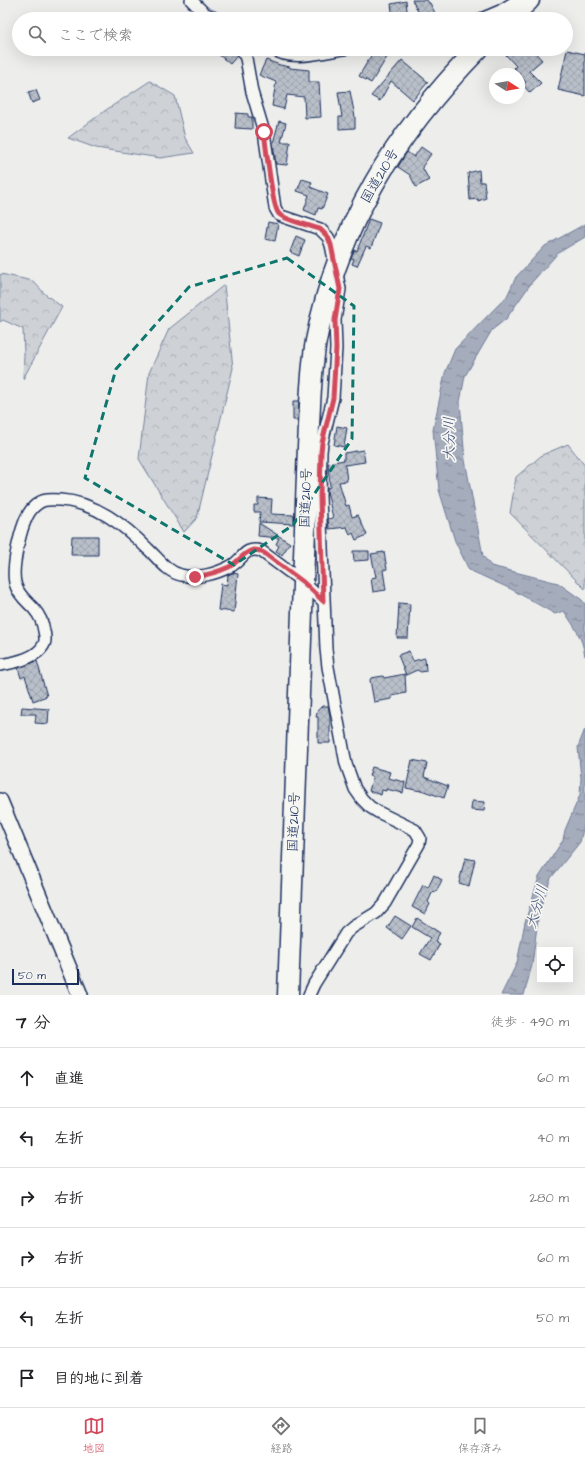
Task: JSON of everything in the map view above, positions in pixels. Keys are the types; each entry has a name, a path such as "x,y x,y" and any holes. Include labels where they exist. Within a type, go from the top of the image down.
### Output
{"highway":[{"path":"516,12 529,0"},
{"name":"国道210号","path":"288,995 308,447 314,360 322,314 336,266 346,241 358,213 383,168 399,143 432,99 472,56"}],"street":[{"path":"191,0 203,12"},
{"path":"496,12 518,0"},
{"path":"245,56 252,92 264,132 277,212 284,217 325,232 330,241 340,289 335,320 336,348 333,398 322,443 320,496 323,601 328,667 346,764 354,789 365,802 378,812 415,830 419,835 420,841 385,903 376,913 346,933 314,984 309,995"},
{"path":"0,665 20,660 38,651 44,645 44,626 40,618 22,597 15,586 13,572 23,525 30,511 37,504 46,499 71,501 96,509 116,521 140,540 168,569 181,575 195,577 219,571 233,565 245,553 254,550 261,551 303,582 323,601"},
{"path":"0,801 80,995"}],"highlighted area":[{"path":"287,258 354,306 352,439 293,525 234,565 85,478 116,369 189,287"}],"green space":[{"path":"150,81 175,96 185,138 194,153 160,158 96,148 68,138 106,110"},
{"path":"1,274 33,281 45,294 62,307 23,379 23,329 3,320 0,322"},
{"path":"224,285 233,368 197,518 184,532 139,459 149,373 169,329"},
{"path":"568,444 585,466 585,589 510,513 516,477 542,455"}],"water":[{"name":"大分川","path":"585,224 585,237 558,253 532,282 506,319 492,330 465,376 460,402 465,460 483,556 491,566 558,583 582,600 585,604 585,656 580,637 564,611 555,614 511,589 469,570 455,541 439,490 433,430 445,373 455,349 507,296 516,277 545,246"},
{"name":"大分川","path":"585,729 585,821 580,842 551,878 539,911 532,965 524,995 501,995 517,963 525,922 539,877 563,840 565,830 580,795 581,778 578,747"}],"building":[{"path":"412,0 427,0 434,12 418,12"},
{"path":"406,1 407,12 392,12 391,4"},
{"path":"573,51 585,54 585,96 558,90 566,56 573,56"},
{"path":"220,56 237,56 230,64"},
{"path":"371,56 388,56 371,83 359,76"},
{"path":"507,56 538,56 542,60 529,71 541,83 530,93 525,87 525,68 514,68 516,66"},
{"path":"266,60 290,68 309,70 309,82 319,82 321,117 305,118 304,97 287,95 284,109 272,106 276,82 259,75"},
{"path":"402,60 428,82 413,100 391,81 380,101 371,96"},
{"path":"36,90 40,100 32,103 28,92"},
{"path":"350,91 355,117 355,128 339,129 339,117 342,117 338,92"},
{"path":"236,113 248,114 248,117 252,117 252,129 235,128"},
{"path":"279,121 286,123 281,142 290,142 287,165 276,164 273,143"},
{"path":"421,147 431,154 422,167 429,180 416,187 410,175 398,167 407,152 414,157"},
{"path":"479,170 480,182 484,182 486,198 478,201 478,199 470,200 468,173"},
{"path":"302,179 312,182 310,187 328,194 322,209 318,208 316,215 304,210 309,195 297,191"},
{"path":"369,219 380,223 371,248 366,246 357,266 352,264 354,259 351,258 355,250 357,251"},
{"path":"268,222 278,224 275,241 265,239"},
{"path":"296,236 305,240 299,256 290,252"},
{"path":"293,401 299,401 298,420 293,420"},
{"path":"337,426 347,428 344,447 334,445"},
{"path":"363,450 365,462 345,465 347,481 339,482 346,506 349,505 352,517 358,515 367,535 356,540 353,533 350,535 347,527 329,529 328,519 333,518 327,491 327,488 330,487 328,463 344,460 344,453"},
{"path":"258,498 272,499 271,514 294,515 294,524 259,522 260,512 254,512 254,505 258,505"},
{"path":"259,523 290,543 282,555 276,551 279,546 276,544 279,538 258,536"},
{"path":"72,536 98,536 98,555 71,555"},
{"path":"353,551 369,551 369,560 354,561"},
{"path":"384,552 387,569 383,570 386,590 373,592 371,578 376,577 371,554"},
{"path":"232,573 238,574 234,612 218,610 221,584 227,585 228,575"},
{"path":"399,603 410,604 408,638 397,638"},
{"path":"409,651 413,661 425,658 426,671 421,672 417,670 406,675 398,655"},
{"path":"37,661 47,696 33,701 25,676 21,678 18,668"},
{"path":"405,674 406,693 392,696 392,699 374,702 370,680 371,678 383,676 384,678"},
{"path":"322,706 328,706 330,716 330,743 318,743 318,717 316,717 317,711"},
{"path":"22,707 49,709 48,724 35,723 36,714 21,714"},
{"path":"412,760 427,763 424,777 448,786 444,798 421,790 406,788"},
{"path":"372,767 390,772 388,778 405,782 403,793 386,789 386,791 382,790 381,795 369,791 373,777 369,776"},
{"path":"472,801 485,802 484,811 471,810"},
{"path":"465,858 475,860 469,886 459,883"},
{"path":"434,875 442,880 436,892 432,893 428,902 430,904 425,914 412,907 423,885 428,888"},
{"path":"395,916 411,926 402,939 387,928"},
{"path":"417,918 440,933 435,941 440,944 431,960 420,954 430,938 412,927"}],"route":[{"path":"195,577 219,571 235,563 248,551 257,550 264,553 303,582 323,601 320,496 321,452 324,434 332,407 336,348 334,324 340,289 331,245 325,232 279,215 275,208 264,132"}]}
